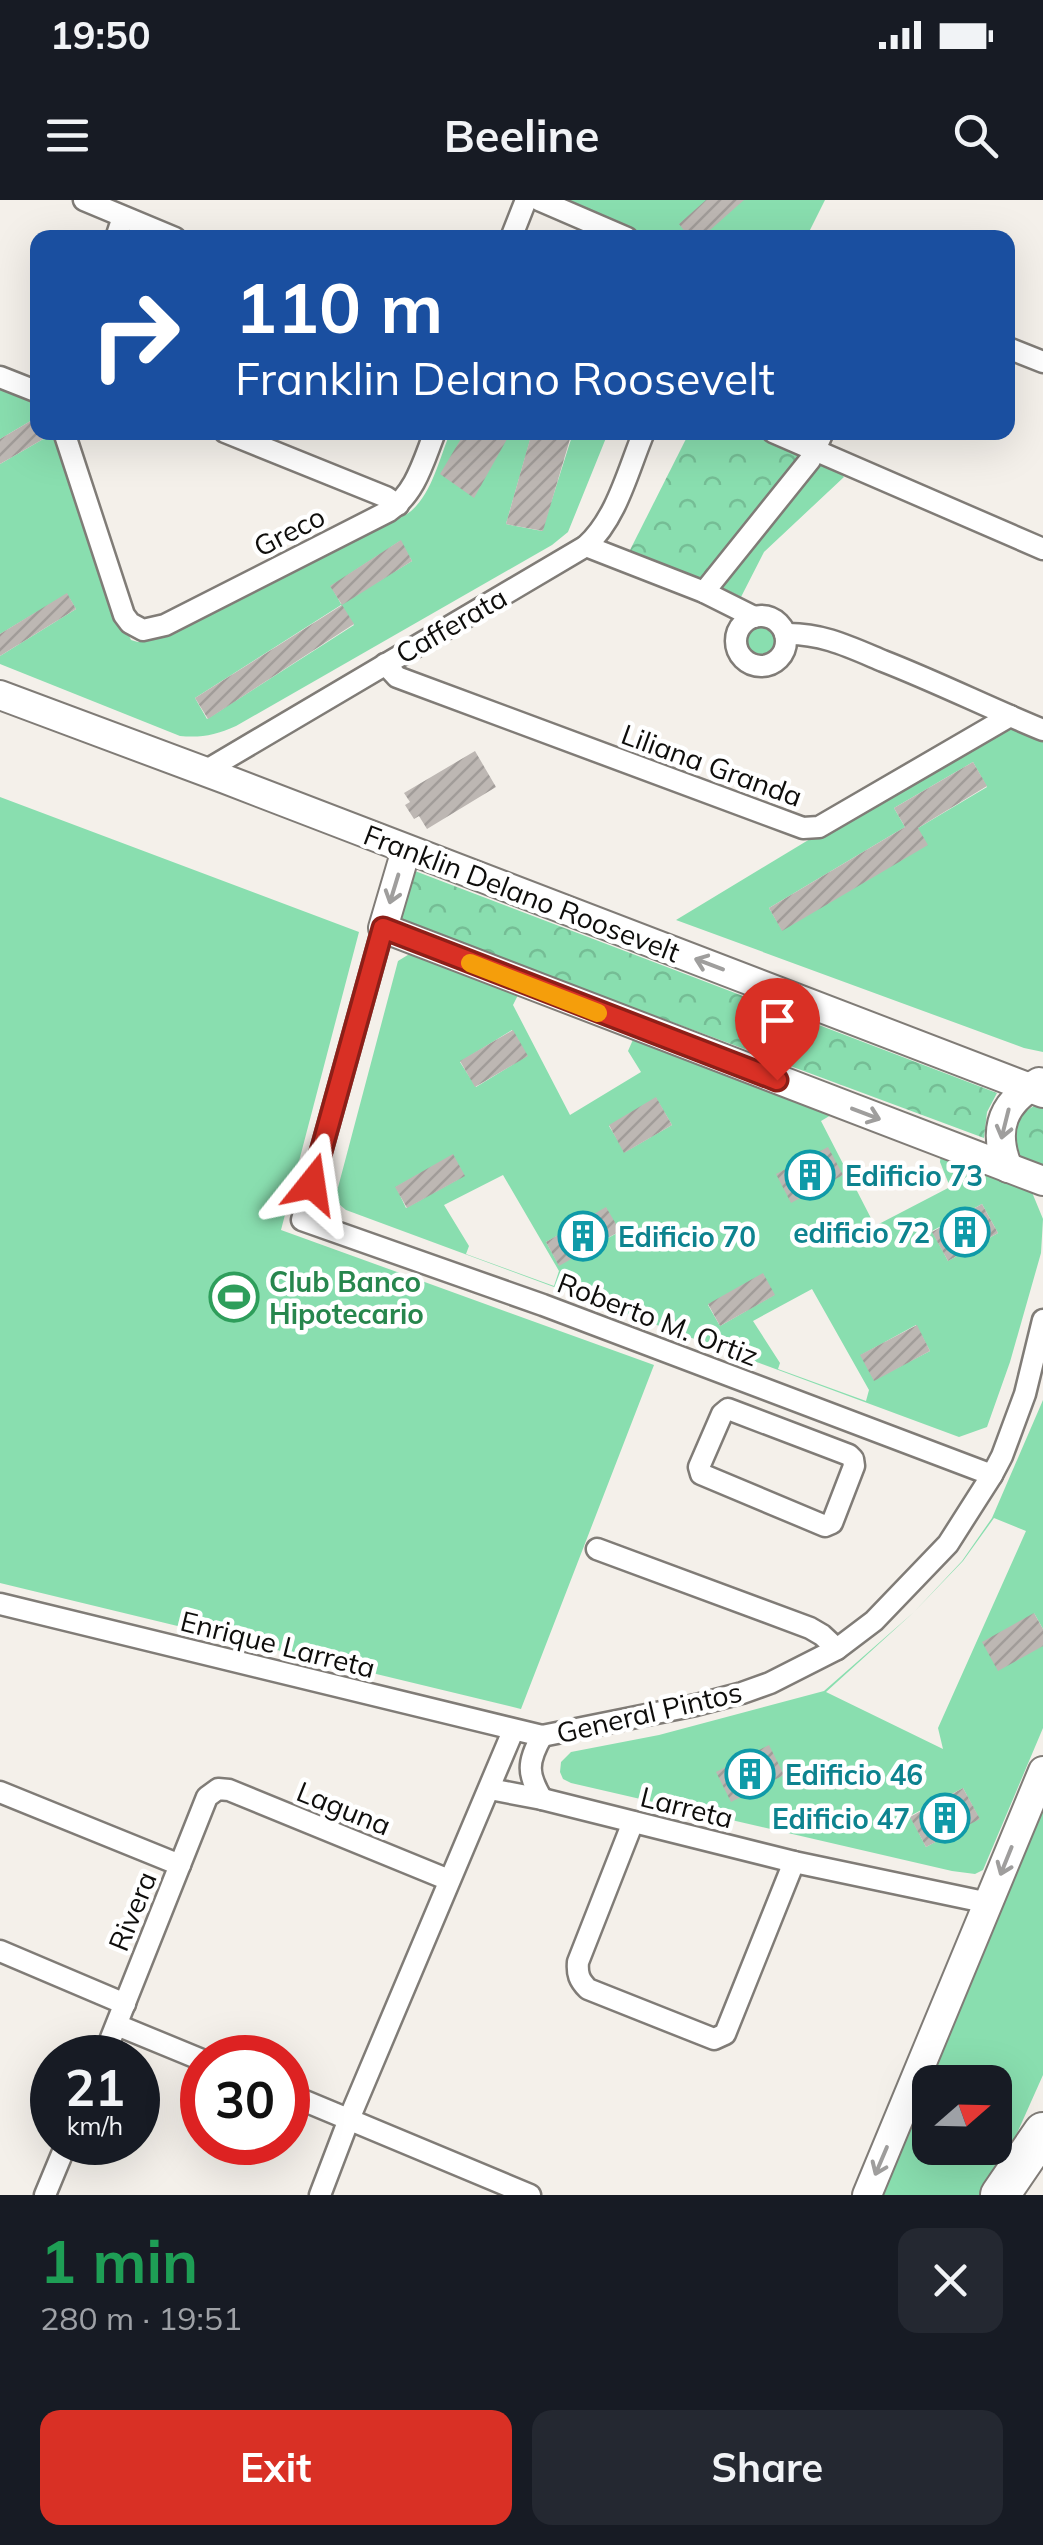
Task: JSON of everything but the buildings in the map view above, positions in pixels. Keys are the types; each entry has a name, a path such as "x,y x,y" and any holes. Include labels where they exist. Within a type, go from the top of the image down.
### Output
{"highway":[{"path":"1000,2195 1043,2133"},
{"path":"1016,2195 1043,2133"}],"street":[{"path":"84,200 156,230"},
{"path":"514,230 526,200"},
{"path":"539,200 608,230"},
{"path":"119,230 124,217"},
{"path":"1015,351 1043,362"},
{"path":"0,377 30,389"},
{"name":"Greco","path":"67,440 124,616 143,630 166,625 398,505"},
{"path":"245,440 398,505 416,483 432,440"},
{"name":"Cafferata","path":"204,771 586,546 608,520 641,440"},
{"path":"704,592 819,441 923,499 1043,550"},
{"path":"586,546 704,592 754,617 770,618 785,634 784,650 768,666 752,665 740,655 736,640 741,626 754,617"},
{"path":"785,634 814,635 850,648 1043,730"},
{"name":"Liliana Granda","path":"385,664 396,677 811,829 1010,716"},
{"name":"Franklin Delano Roosevelt","path":"0,695 1038,1087"},
{"path":"406,850 383,928 1041,1184"},
{"name":"Roberto M. Ortiz","path":"383,928 302,1220 543,1305 992,1475"},
{"path":"1008,1168 1001,1151 1004,1114 1014,1100 1038,1087"},
{"name":"General Pintos","path":"542,1800 530,1766 542,1736 742,1693 837,1649 874,1621 948,1544 992,1475 1020,1408 1043,1320"},
{"path":"790,1432 804,1404"},
{"path":"728,1409 790,1432 853,1459 854,1466 832,1522 825,1526 702,1474 699,1467 722,1414 728,1409"},
{"path":"597,1548 810,1628 837,1649"},
{"name":"Enrique Larreta","path":"0,1604 542,1736"},
{"path":"320,2195 513,1731"},
{"path":"867,2195 1043,1771"},
{"name":"Rivera","path":"113,2035 207,1797 218,1789"},
{"name":"Laguna","path":"218,1789 229,1790 449,1880"},
{"name":"Larreta","path":"490,1790 794,1862 989,1903"},
{"path":"0,1792 180,1865"},
{"path":"633,1822 578,1962 580,1981 588,1988 714,2039 725,2034 794,1862"},
{"path":"0,1951 125,2004"},
{"path":"117,2025 180,2051"},
{"path":"310,2103 530,2195"},
{"path":"45,2195 57,2165"}],"green space":[{"path":"559,200 825,200 810,230 626,230"},
{"path":"0,381 30,393 30,421 0,439"},
{"path":"42,440 61,440 123,623 131,640 138,642 407,514 428,488 447,440 530,440 506,524 542,531 571,440 605,440 568,532 552,545 236,726 195,737 180,736 0,664 0,656 76,609 67,594 0,634 0,464","holes":["400,541 412,561 341,604 331,586","341,605 354,625 207,719 195,698"]},
{"path":"685,440 777,440 807,451 704,584 626,558"},
{"path":"827,460 844,477 764,552 741,597 717,585 811,463"},
{"path":"761,621 775,627 781,641 775,655 761,661 747,655 741,641 747,627"},
{"path":"1011,726 1043,741 1043,1052 676,920 815,836","holes":["973,762 987,787 918,828 782,930 769,908 905,827 894,808"]},
{"name":"Club Banco Hipotecario","path":"0,797 359,932 281,1230 654,1365 521,1709 0,1583"},
{"path":"415,871 997,1093 987,1112 984,1138 400,921"},
{"path":"416,950 1029,1185 1043,1219 1041,1253 987,1427 959,1437 346,1210 336,1195 398,961","holes":["520,991 635,1035 628,1051 641,1072 570,1115 513,1005","512,1030 527,1056 476,1087 460,1062","656,1098 672,1125 625,1152 609,1126","836,1112 941,1152 940,1162 950,1187 875,1226 821,1121","453,1155 464,1176 406,1208 396,1187","503,1175 559,1271 554,1286 466,1254 469,1246 444,1205","982,1204 998,1233 948,1261 932,1231","606,1208 619,1232 559,1265 546,1242","763,1274 774,1295 720,1326 708,1305","812,1289 869,1390 866,1401 778,1369 780,1363 753,1321","916,1325 930,1351 874,1380 861,1355"]},
{"path":"1038,1104 1043,1106 1043,1165 1018,1155 1013,1138 1014,1124"},
{"path":"1043,1400 1043,1629 1034,1613 1043,1646 1043,1728 983,1870 975,1874 952,1871 563,1779 561,1762 571,1752 659,1735 824,1691 914,1612 962,1561 992,1518","holes":["994,1518 1026,1531 938,1728 943,1749 826,1692 963,1561","963,1788 979,1818 926,1847 910,1816"]},
{"path":"1043,1798 1043,2075 1012,2145 1012,2065 933,2065"},
{"path":"912,2115 912,2165 1001,2165 985,2195 879,2195"}],"slow traffic":[{"path":"470,963 598,1013"}],"place":[{"name":"Edificio 73","path":"810,1175"},
{"name":"edificio 72","path":"965,1232"},
{"name":"Edificio 70","path":"583,1236"},
{"name":"Club Banco Hipotecario","path":"234,1297"},
{"name":"Edificio 46","path":"750,1774"},
{"name":"Edificio 47","path":"945,1818"}],"route":[{"path":"312,1184 383,928 777,1080"}]}
